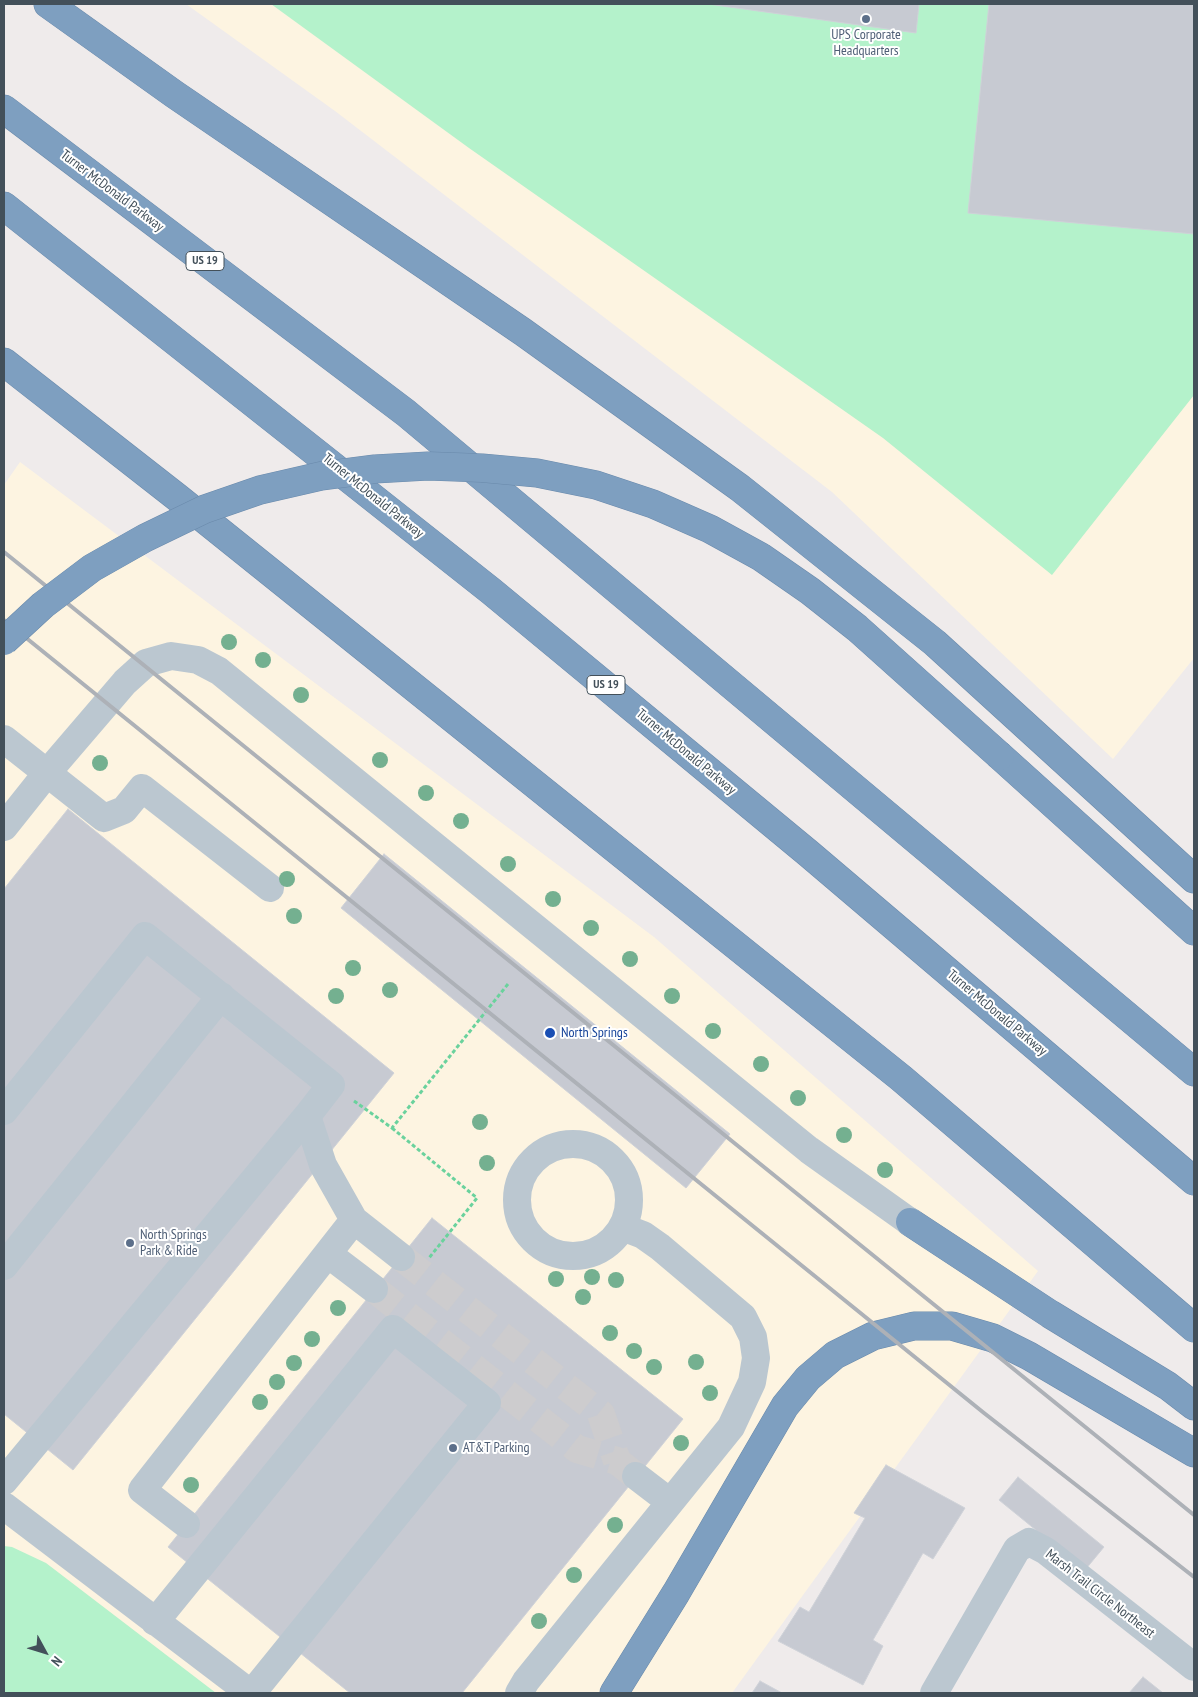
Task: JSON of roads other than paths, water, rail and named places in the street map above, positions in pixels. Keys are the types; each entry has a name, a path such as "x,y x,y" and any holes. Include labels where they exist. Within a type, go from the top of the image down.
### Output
{"highway":[{"path":"48,4 174,94 523,332 740,488 935,643 1194,879"},
{"name":"Turner McDonald Parkway","path":"4,109 406,413 1194,1072"},
{"name":"Turner McDonald Parkway","path":"4,206 506,603 816,860 1194,1181"},
{"path":"4,362 178,498 902,1078 1194,1328"},
{"path":"4,641 43,605 92,568 145,538 205,509 260,490 321,476 428,466 537,473 596,485 653,504 710,530 761,557 810,591 857,628 1194,931"},
{"path":"910,1222 1050,1314 1168,1386 1194,1406"},
{"path":"614,1693 676,1593 785,1406 808,1378 835,1355 873,1336 914,1326 952,1326 992,1338 1030,1356 1194,1453"}],"street":[{"path":"4,828 47,773 125,682 146,663 171,656 198,660 220,671 809,1150 910,1222"},
{"path":"4,739 104,818 124,810 142,788 270,888"},
{"path":"4,1111 145,936 331,1085 4,1480"},
{"path":"4,1266 220,996"},
{"path":"307,1116 323,1165 354,1220 413,1260"},
{"path":"569,1143 589,1145 606,1154 621,1170 628,1188 629,1208 622,1227 611,1241 594,1252 575,1256 555,1254 538,1245 524,1228 517,1210 517,1190 524,1172 536,1156 550,1147 569,1143"},
{"path":"186,1524 142,1490 354,1220"},
{"path":"519,1693 526,1681 730,1427 752,1382 756,1358 753,1337 743,1317 643,1235 622,1227"},
{"path":"328,1254 374,1289"},
{"path":"4,1506 155,1622 251,1693 486,1403 393,1329 155,1622"},
{"path":"636,1476 670,1502"},
{"name":"Marsh Trail Circle Northeast","path":"934,1693 1017,1549 1030,1542 1046,1551 1194,1667"}],"tunnel":[{"path":"401,1257 601,1414 617,1461"},
{"path":"374,1289 577,1449 617,1461 636,1476"}],"railway":[{"path":"4,552 1194,1515"},
{"path":"4,620 984,1413 1194,1577"}],"place":[{"name":"UPS Corporate Headquarters","path":"866,19"},
{"name":"North Springs","path":"550,1033"},
{"name":"North Springs Park & Ride","path":"130,1243"},
{"name":"AT&T Parking","path":"453,1448"}]}
